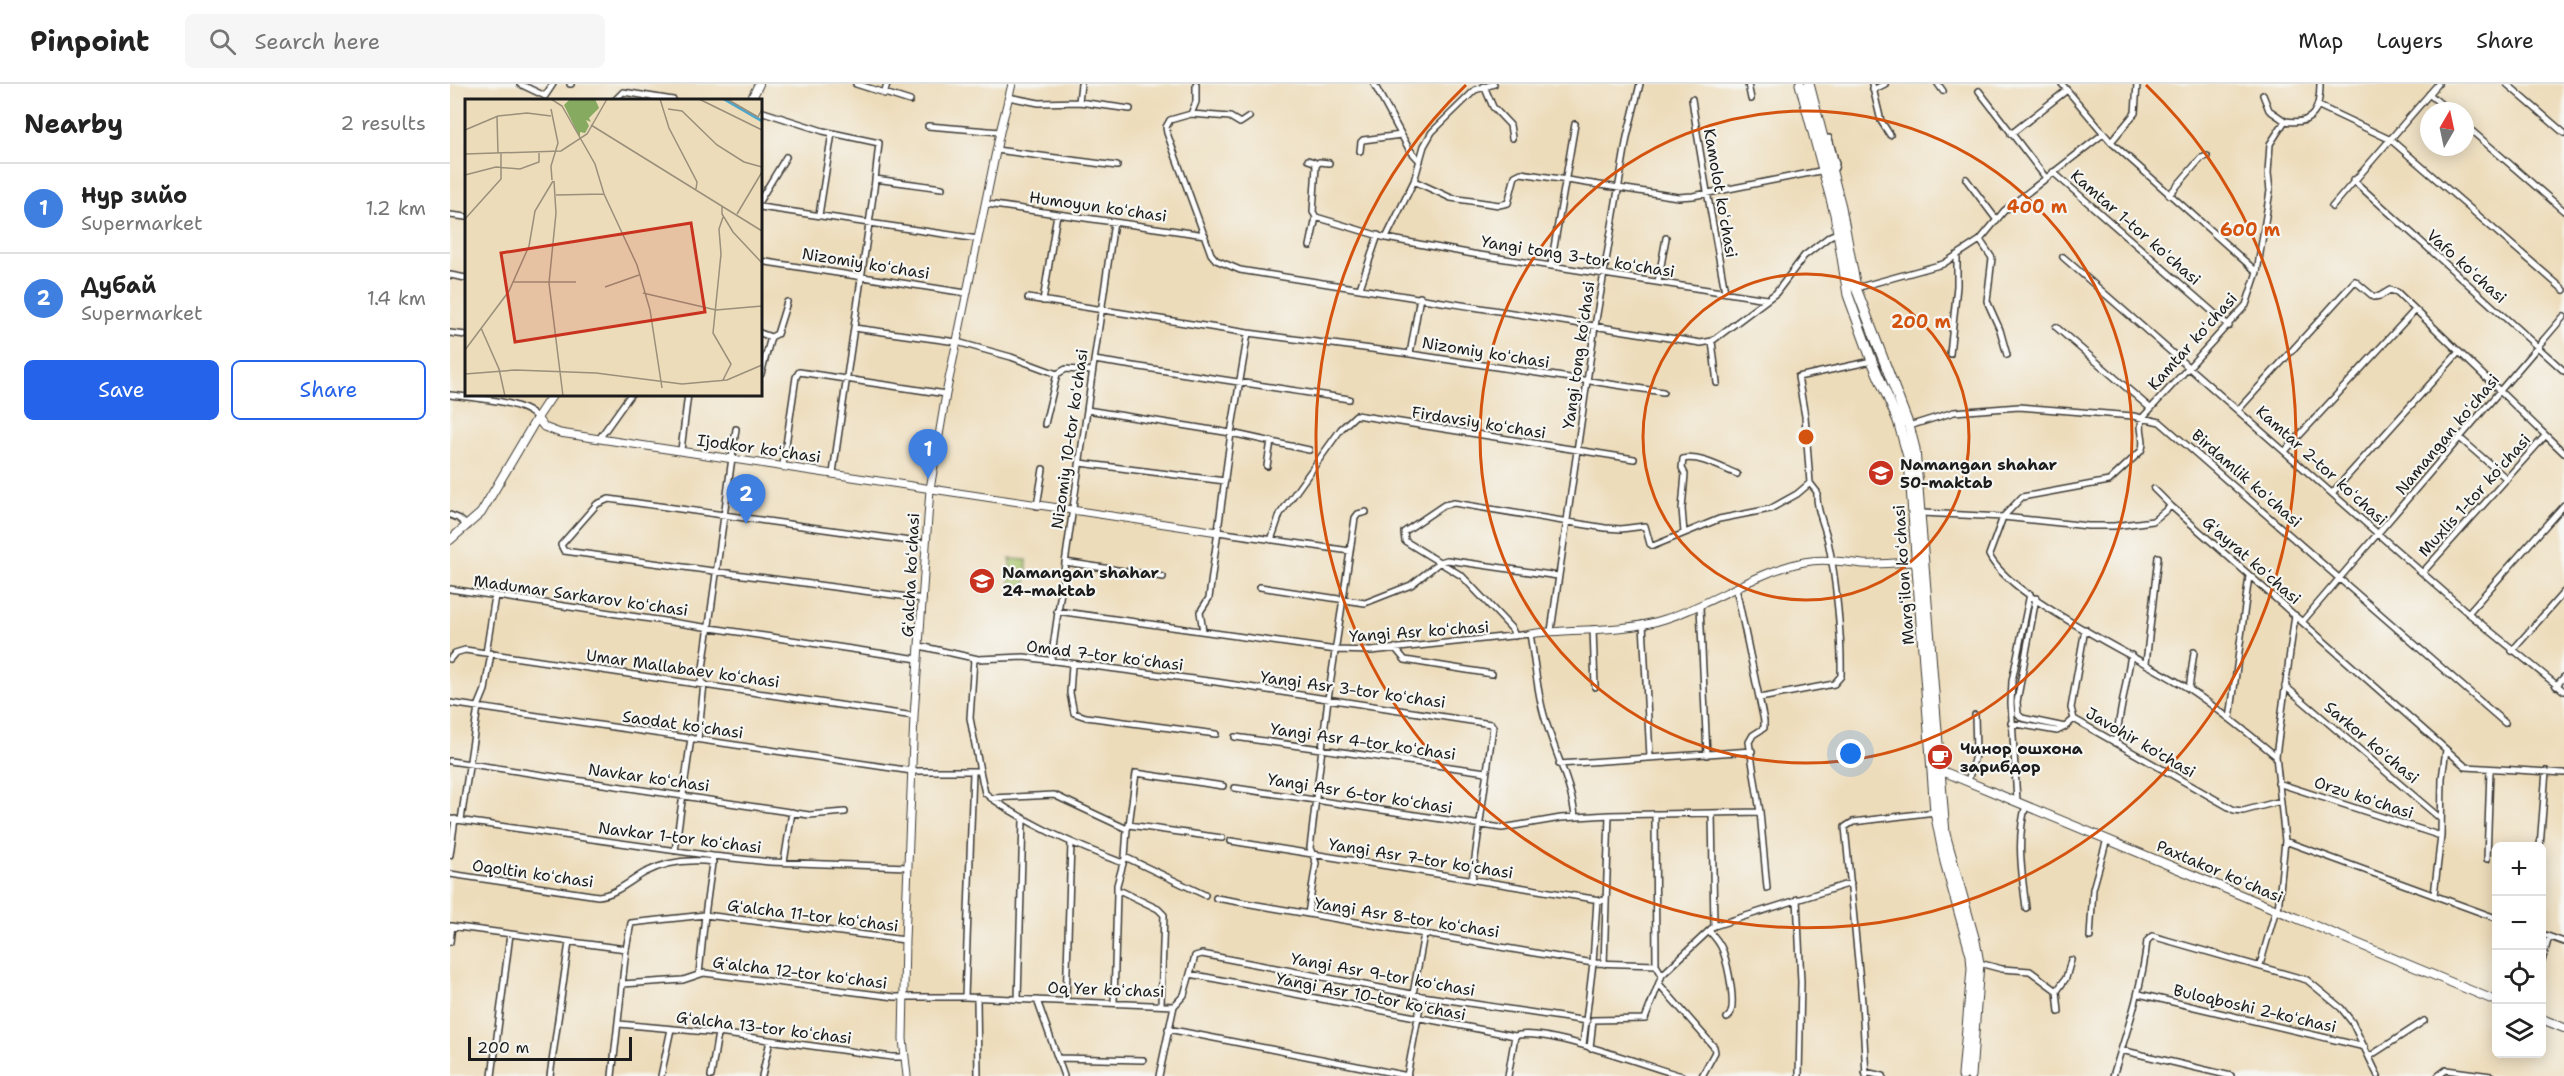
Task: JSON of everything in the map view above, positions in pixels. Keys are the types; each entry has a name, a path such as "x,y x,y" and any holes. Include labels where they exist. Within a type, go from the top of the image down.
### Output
{"main road":[{"path":"752,99 759,84"},
{"name":"Margʻilon koʻchasi","path":"1800,84 1846,228 1856,288 1909,426 1915,449 1922,513 1936,768 1935,812 1945,862 1967,938 1971,962 1963,1076"},
{"name":"Margʻilon koʻchasi","path":"1809,84 1822,139 1848,295 1872,361 1898,421 1907,452 1936,768 1945,834 1979,963 1971,1076"},
{"path":"450,540 481,513 552,396"},
{"name":"Paxtakor koʻchasi","path":"1936,768 2492,999"},
{"path":"2546,1021 2564,1028"}],"street":[{"path":"520,84 545,96 554,84"},
{"path":"856,84 910,101"},
{"path":"884,94 887,84"},
{"name":"Gʻalcha koʻchasi","path":"907,1076 904,997 905,940 924,543 930,489 946,394 987,204 996,150 1012,84"},
{"path":"1079,102 1081,84"},
{"path":"1191,114 1196,102 1196,84"},
{"path":"1374,84 1401,135 1420,161"},
{"path":"1386,238 1414,181 1424,146 1432,132 1475,90 1494,84"},
{"name":"Yangi tong koʻchasi","path":"1551,631 1595,326 1627,137 1640,84"},
{"path":"1748,84 1751,99"},
{"path":"1885,84 1873,87 1881,121 1890,135"},
{"path":"1938,84 1943,91"},
{"path":"2062,84 2111,142 2258,272"},
{"path":"2111,142 2135,113 2137,84"},
{"path":"2263,95 2269,110 2285,121 2298,122 2307,119 2319,106 2320,84"},
{"path":"2331,207 2438,84"},
{"path":"2507,84 2564,133"},
{"path":"1484,86 1493,107 1510,125 1512,138"},
{"path":"2011,134 2067,90"},
{"path":"1979,91 2046,178"},
{"path":"616,99 623,92 666,99"},
{"path":"2430,94 2439,102"},
{"path":"1008,97 1039,103 1079,102 1130,109"},
{"name":"Kamolot koʻchasi","path":"1692,99 1725,292"},
{"path":"2319,106 2391,140 2564,290"},
{"path":"762,112 832,133 879,143 833,473"},
{"path":"1249,117 1240,123 1230,117 1191,114 1172,118 1166,130 1210,254 1216,260 1240,270 1701,343 1712,341 1776,292 1804,256 1839,232"},
{"name":"Kamtar koʻchasi","path":"2143,417 2246,305 2258,272 2270,191 2268,173 2270,144 2285,121"},
{"path":"1551,265 1575,124"},
{"path":"928,126 1000,132"},
{"path":"819,215 832,133"},
{"path":"2474,133 2564,211"},
{"path":"1856,288 1943,264 1958,255 1980,240 1996,219 2103,134"},
{"path":"1360,151 1361,142 1364,140 1401,135"},
{"path":"996,150 1117,166"},
{"path":"2169,195 2201,158 2206,156"},
{"path":"762,197 786,157"},
{"path":"1308,160 1314,162 1316,166"},
{"path":"1310,246 1316,217 1312,212 1316,166 1319,162 1329,163"},
{"path":"1414,181 1451,198 1504,205 1510,199 1515,176 1518,174 1678,197 1707,195 1827,170"},
{"name":"Kamtar 1-tor koʻchasi","path":"2053,172 2229,326"},
{"path":"875,178 942,188"},
{"path":"1966,179 1996,219"},
{"name":"Vafo koʻchasi","path":"2353,180 2564,371"},
{"name":"Humoyun koʻchasi","path":"987,204 1205,235"},
{"path":"762,207 978,239"},
{"path":"1043,300 1057,214"},
{"path":"450,215 465,217"},
{"name":"Yangi tong 3-tor koʻchasi","path":"1316,217 1386,238 1767,299"},
{"name":"Nizomiy 10-tor koʻchasi","path":"1051,661 1114,222"},
{"path":"1360,288 1378,235"},
{"path":"1658,282 1666,238"},
{"path":"1980,240 1992,258 1988,301 2007,355"},
{"path":"1950,354 1958,255"},
{"name":"Kamtar 2-tor koʻchasi","path":"2063,257 2187,367 2286,450 2468,613 2564,691"},
{"name":"Nizomiy koʻchasi","path":"762,261 966,293"},
{"path":"450,275 465,278"},
{"path":"2239,409 2353,282 2357,282 2374,297 2380,297 2390,290 2397,292 2564,453"},
{"path":"1410,354 1420,297"},
{"name":"Nizomiy koʻchasi","path":"1028,298 1248,333 1410,354 1663,392"},
{"path":"762,334 771,337 777,334 787,302"},
{"path":"2286,450 2415,310"},
{"name":"Namangan koʻchasi","path":"2302,622 2564,316"},
{"path":"2056,327 2150,408"},
{"path":"854,328 957,342 1011,357 1057,374"},
{"path":"450,333 465,335"},
{"path":"1203,631 1200,612 1209,598 1248,333"},
{"path":"762,370 771,337"},
{"path":"1712,341 1717,383"},
{"path":"2333,492 2459,352"},
{"path":"1094,360 1349,399"},
{"path":"1760,698 1834,684 1839,679 1839,633 1831,560 1828,540 1816,503 1817,492 1810,483 1805,416 1798,377 1872,361"},
{"path":"1045,424 1057,374 1066,369 1092,371"},
{"path":"783,465 797,373 946,394"},
{"name":"Ijodkor koʻchasi","path":"450,395 465,396"},
{"name":"Ijodkor koʻchasi","path":"466,396 482,397 529,411 551,431 1218,532"},
{"path":"599,439 630,396"},
{"path":"681,450 688,396"},
{"name":"Birdamlik koʻchasi","path":"1909,426 1954,412 2019,407 2143,417 2160,422 2341,577 2505,723"},
{"path":"1087,410 1232,433 1309,450"},
{"name":"Firdavsiy koʻchasi","path":"1271,540 1280,514 1310,476 1341,429 1356,415 1634,459"},
{"path":"2143,417 2139,430 2144,448 2113,478 2104,482 2022,497 2002,517 1989,555 1997,568 2030,594 2085,629 2189,689 2276,756"},
{"path":"698,740 708,627 736,429"},
{"name":"Muxlis 1-tor koʻchasi","path":"2423,572 2545,436"},
{"path":"2461,439 2507,479"},
{"path":"1267,466 1270,441"},
{"path":"1684,533 1683,459 1689,458 1723,467 1737,474"},
{"path":"1080,463 1225,482"},
{"path":"1037,506 1042,469"},
{"path":"1515,636 1512,629 1475,587 1405,541 1403,535 1408,529 1450,503 1614,529 1645,526 1650,544 1653,546 1729,516 1770,509 1797,494 1810,483"},
{"name":"Gʻayrat koʻchasi","path":"2154,489 2249,576 2470,769 2564,773"},
{"path":"923,599 564,551 561,545 597,504 605,500 924,543"},
{"path":"2468,613 2564,505"},
{"path":"1922,513 2114,526 2153,521 2171,506"},
{"path":"1308,914 1316,867 1310,848 1335,650 1356,517 1366,512"},
{"path":"450,515 468,526"},
{"path":"1218,532 1350,551"},
{"path":"2146,663 2158,557"},
{"path":"1575,817 1573,800 1559,764 1541,702 1530,634 1643,624 1663,620 1700,607 1736,588 1802,563 1831,560 1865,564 1918,562"},
{"path":"1260,587 1365,603 1388,596 1411,585 1440,562 1462,561 1558,576"},
{"path":"1065,562 1163,577"},
{"path":"2230,719 2249,576"},
{"path":"1736,588 1760,698 1764,728 1750,738 1767,888"},
{"name":"Madumar Sarkarov koʻchasi","path":"450,589 918,659"},
{"path":"2512,651 2564,592"},
{"path":"2017,801 2011,723 2013,681 2030,594"},
{"path":"450,855 455,819 469,765 478,707 485,690 495,596"},
{"path":"2036,598 2016,709 2022,718 2065,727"},
{"path":"1700,607 1707,755"},
{"name":"Yangi Asr koʻchasi","path":"1057,611 1335,650 1395,648 1530,634"},
{"path":"2260,965 2277,909 2285,842 2276,756 2295,615"},
{"path":"1643,624 1650,757"},
{"path":"1593,629 1595,687"},
{"name":"Javohir ko'chasi","path":"2085,629 2071,708 2074,719 2234,810 2243,811 2281,801"},
{"name":"Omad 7-tor koʻchasi","path":"920,646 974,659 1024,657 1216,682"},
{"path":"1395,648 1405,660 1492,675"},
{"name":"Umar Mallabaev koʻchasi","path":"450,659 461,650 488,653 914,716"},
{"path":"2189,689 2194,652"},
{"path":"2115,743 2131,655"},
{"path":"974,659 970,717 985,793 1023,820 1071,843 1124,860 1204,895"},
{"path":"1072,665 1070,693 1074,713 1086,717 1216,734"},
{"path":"2556,686 2564,677"},
{"name":"Yangi Asr 3-tor koʻchasi","path":"1216,682 1487,723 1493,727 1486,772"},
{"name":"Sarkor koʻchasi","path":"2285,686 2441,819"},
{"name":"Saodat koʻchasi","path":"450,703 912,771 980,771"},
{"path":"1968,781 1976,752 1976,715"},
{"path":"2011,723 2057,731 2074,719"},
{"name":"Yangi Asr 4-tor koʻchasi","path":"1235,736 1486,772"},
{"path":"675,851 691,738"},
{"path":"2434,895 2441,836 2442,778 2446,750"},
{"path":"1559,764 1752,751"},
{"name":"Navkar koʻchasi","path":"450,761 809,815 845,812"},
{"path":"2487,859 2490,770"},
{"path":"2540,842 2546,771"},
{"path":"965,997 973,772"},
{"path":"1472,880 1486,772"},
{"path":"1114,1002 1117,885 1124,860 1136,773 1223,786"},
{"name":"Orzu koʻchasi","path":"2278,783 2441,836"},
{"name":"Yangi Asr 6-tor koʻchasi","path":"1235,788 1480,825"},
{"path":"991,798 1054,795 1128,827 1222,838"},
{"path":"2026,805 2021,835 2026,908"},
{"path":"784,862 792,812"},
{"path":"1480,825 1502,828 1575,817 1760,812"},
{"path":"1883,1076 1865,1074 1862,1002 1846,825 1853,822 1935,812"},
{"path":"1712,813 1714,926"},
{"path":"1655,814 1656,965 1662,975"},
{"path":"1604,964 1609,815"},
{"name":"Navkar 1-tor koʻchasi","path":"455,819 675,851 713,859 908,867"},
{"path":"1018,999 1023,820"},
{"path":"2090,937 2093,889 2107,838"},
{"name":"Yangi Asr 7-tor koʻchasi","path":"1231,841 1606,901"},
{"path":"2285,842 2492,917"},
{"path":"1066,1001 1071,843"},
{"path":"612,1076 629,928 634,921 705,915 713,859"},
{"name":"Oqoltin koʻchasi","path":"450,874 598,896 610,893 643,874 663,866 713,859"},
{"path":"1590,1048 1593,1020 1646,1019 1662,975 1714,926 1851,883"},
{"path":"1117,893 1121,891 1164,915 1161,1004"},
{"name":"Yangi Asr 8-tor koʻchasi","path":"1216,898 1593,963 1656,965"},
{"path":"1797,899 1801,982 1799,1076"},
{"path":"1583,1045 1593,963 1597,900"},
{"name":"Gʻalcha 11-tor koʻchasi","path":"699,974 705,915 905,940"},
{"path":"450,942 451,926 626,949"},
{"path":"1709,931 1723,950 1730,979 1732,1012 1727,1018"},
{"path":"492,1076 510,934"},
{"path":"1413,994 1424,934"},
{"path":"2113,1076 2139,994 2147,941 2152,936 2299,976 2323,991 2341,1008 2370,1056 2378,1076"},
{"path":"2546,936 2564,942"},
{"path":"2545,950 2549,937"},
{"path":"550,1076 569,942"},
{"name":"Yangi Asr 9-tor koʻchasi","path":"1190,974 1195,956 1202,954 1422,996 1587,1021"},
{"path":"2059,1012 2057,991 2066,978 2071,960"},
{"path":"1979,963 2002,969 2030,971 2057,991"},
{"name":"Gʻalcha 12-tor koʻchasi","path":"622,984 683,980 699,974 904,997"},
{"path":"1159,1076 1174,1006 1184,995 1190,974"},
{"name":"Yangi Asr 10-tor koʻchasi","path":"1190,974 1515,1036 1534,1034 1583,1045 1682,1076"},
{"path":"1660,985 1716,1049 1702,1076"},
{"name":"Buloqboshi 2-koʻchasi","path":"2139,994 2365,1047"},
{"path":"1168,1029 1407,1076 1422,996"},
{"name":"Oq Yer koʻchasi","path":"904,997 977,997 1174,1006"},
{"path":"977,997 978,1076"},
{"name":"Oq Yer koʻchasi","path":"1037,1000 1064,1076"},
{"path":"2370,1056 2424,1022"},
{"name":"Gʻalcha 13-tor koʻchasi","path":"619,1024 718,1033 905,1057"},
{"path":"661,1076 671,1029"},
{"path":"711,1076 718,1033"},
{"path":"1508,1076 1515,1036"},
{"path":"762,1076 770,1041"},
{"path":"2121,1050 2231,1076"},
{"path":"1058,1058 1143,1060"},
{"path":"2438,1076 2446,1070 2491,1076"}],"green space":[{"path":"1010,559 1027,560 1026,592 1010,592"}],"place":[{"name":"Namangan shahar 50-maktab","path":"1881,473"},
{"name":"Нур зийо","path":"928,479"},
{"name":"Дубай","path":"746,524"},
{"name":"Namangan shahar 24-maktab","path":"982,581"},
{"name":"Чинор ошхона зарибдор","path":"1940,757"}]}
